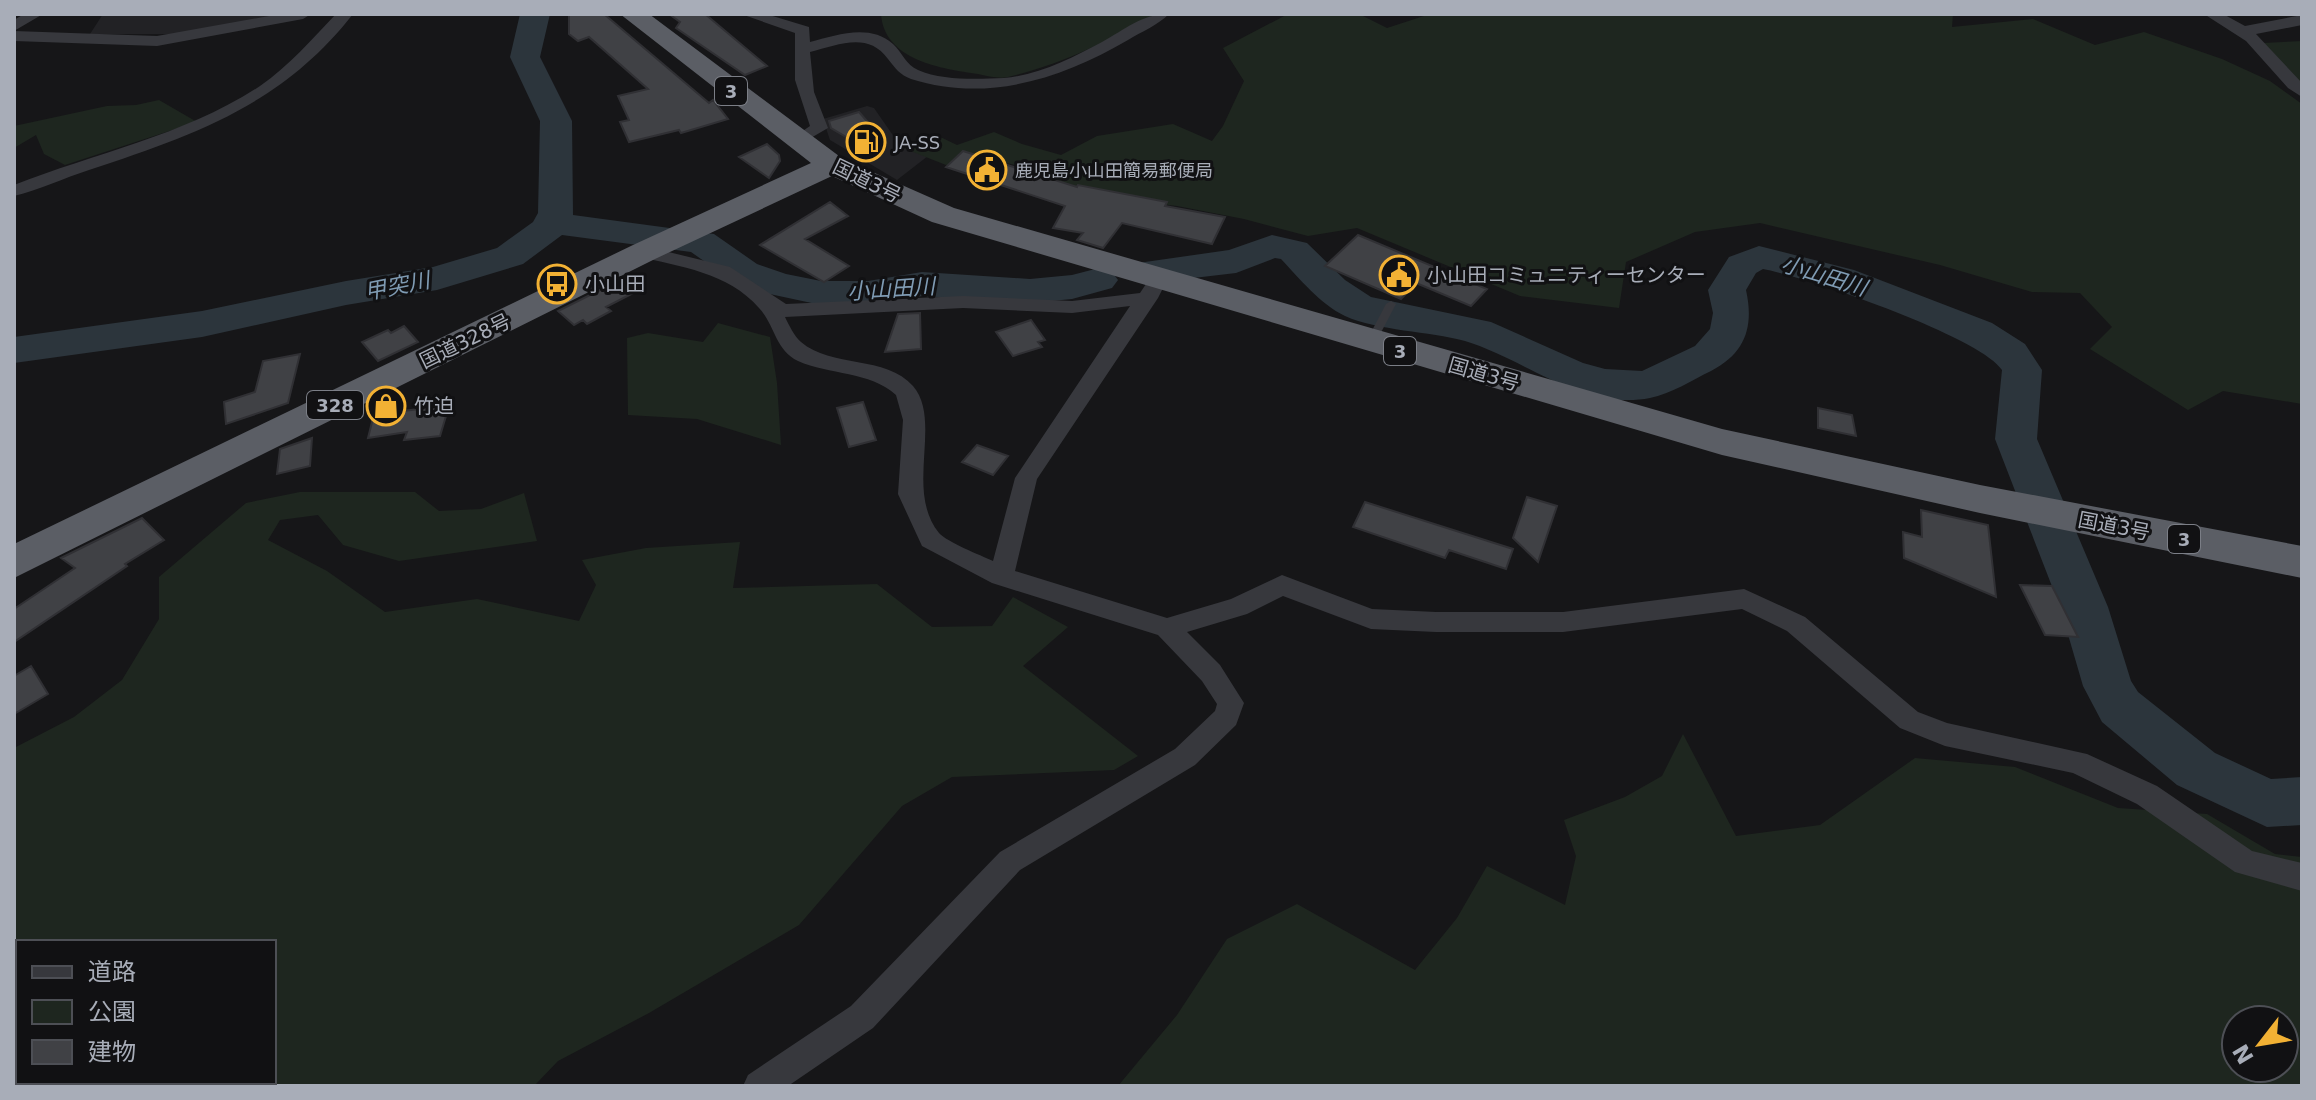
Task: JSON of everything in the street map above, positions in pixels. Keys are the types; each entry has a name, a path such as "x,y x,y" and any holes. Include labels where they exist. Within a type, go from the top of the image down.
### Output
{"highway":[{"name":"国道3号","path":"633,14 832,165 943,215 1153,289 1371,342 1722,442 2066,517 2302,562"},
{"name":"国道328号","path":"14,562 689,231 832,165"}],"street":[{"path":"14,26 35,14"},
{"path":"14,36 157,41 303,14"},
{"path":"14,191 206,123 264,90 308,55 345,14"},
{"path":"749,14 803,30 800,74 805,99 819,128 797,141"},
{"path":"801,49 858,35 876,38 888,48 899,65 912,74 977,85 1027,81 1080,61 1161,14"},
{"path":"2212,14 2243,31 2272,57 2284,76 2302,92"},
{"path":"2243,31 2289,25 2302,20"},
{"path":"650,250 723,271 768,304 783,310 963,302 1072,307 1153,289"},
{"path":"1001,576 1026,478 1153,289"},
{"path":"759,1086 862,1017 1010,861 1185,757 1227,717 1231,703 1225,690 1167,628 1001,576 930,540 910,494 914,420 906,392 897,384 876,375 806,356 790,345 768,304"},
{"path":"1167,628 1238,607 1282,585 1371,619 1436,622 1563,622 1744,599 1796,624 1909,720 1945,734 2077,762 2147,795 2245,863 2302,877"}],"lane":[{"path":"1371,342 1391,304"}],"shaded area":[{"path":"103,14 283,14 177,34 90,34"},
{"name":"JA-SS","path":"867,106 874,108 899,144 928,156 897,180 830,140 823,119"}],"green space":[{"path":"881,14 1157,14 1066,59 1001,78 948,69 917,59 892,42"},
{"path":"1288,14 1359,14 1387,28 1430,14 1953,14 1952,27 2033,19 2095,45 2144,32 2222,59 2270,81 2302,104 2302,404 2223,391 2188,410 2090,349 2112,327 2080,293 2032,292 1940,265 1760,223 1695,232 1626,262 1619,308 1520,296 1357,228 1308,236 1177,206 1082,195 1048,173 1002,162 946,165 903,148 934,134 957,145 994,132 1061,155 1097,136 1173,124 1212,141 1223,126 1244,81 1223,48"},
{"path":"2302,41 2302,87 2263,43"},
{"path":"159,100 197,122 65,165 44,154 36,135 14,148 14,126 107,106"},
{"path":"718,323 770,337 781,445 697,419 628,415 627,338 648,333 703,342"},
{"path":"300,492 415,492 439,511 481,509 524,493 537,541 399,561 343,545 318,515 280,520 268,540 327,571 385,612 477,599 579,621 596,585 582,560 646,548 740,542 733,588 877,584 932,627 992,626 1013,597 1068,627 1023,666 1138,756 1114,770 952,777 902,806 799,925 649,1013 558,1061 534,1086 14,1086 14,748 74,717 122,680 159,619 159,577 246,503"},
{"path":"1683,734 1736,836 1820,825 1915,758 2015,767 2118,808 2207,814 2275,854 2302,857 2302,1086 1118,1086 1177,1015 1227,939 1297,904 1415,970 1457,918 1487,866 1565,905 1576,856 1564,820 1625,797 1662,776"}],"building":[{"path":"569,14 604,14 709,103 713,100 728,119 681,133 679,130 629,142 620,122 629,120 618,96 648,89 589,37 578,41 569,34"},
{"path":"669,14 705,14 767,66 745,75 676,28 680,22"},
{"path":"859,112 886,143 870,151 831,128 829,121"},
{"path":"767,144 779,155 780,161 769,178 739,157"},
{"path":"963,151 1077,187 1167,202 1165,206 1225,217 1212,244 1122,223 1103,248 1077,240 1083,233 1053,228 1065,206 946,167"},
{"path":"830,202 848,216 805,239 849,266 824,282 760,245"},
{"name":"小山田コミュニティーセンター","path":"1358,235 1487,289 1471,306 1416,283 1401,299 1325,266"},
{"path":"626,277 641,289 606,307 611,311 587,324 583,320 574,325 558,311"},
{"path":"920,313 921,349 885,352 898,314"},
{"path":"1031,320 1045,340 1038,342 1042,347 1013,356 996,332"},
{"path":"404,326 418,342 378,361 362,342 388,330 391,333"},
{"path":"300,354 288,403 226,424 224,402 255,392 263,361"},
{"path":"863,402 876,440 849,447 837,408"},
{"path":"449,406 440,436 404,440 407,432 368,438 374,414"},
{"path":"1818,408 1852,415 1856,436 1818,428"},
{"path":"312,438 310,466 277,474 280,449"},
{"path":"977,445 1008,456 993,475 962,462"},
{"path":"1527,497 1557,506 1538,562 1513,538"},
{"path":"1365,502 1513,549 1506,569 1449,550 1445,558 1353,527"},
{"path":"1921,510 1988,525 1996,597 1904,558 1903,532 1922,537"},
{"path":"142,518 164,540 14,642 14,609 75,568 61,558"},
{"path":"2020,585 2052,586 2078,637 2045,635"},
{"path":"31,666 48,694 14,714 14,676"}],"waterway":[{"name":"甲突川","path":"535,14 525,57 556,121 556,213 552,223"},
{"name":"甲突川","path":"14,350 202,324 346,293 437,278 510,256 533,241 552,223"},
{"name":"小山田川","path":"552,223 701,242 744,272 778,285 821,293 868,293 922,284 1030,291 1072,287 1099,280"},
{"name":"小山田川","path":"1151,271 1236,261 1272,246 1294,251 1332,289 1359,307 1477,331 1569,373 1605,383 1647,385 1709,355 1729,332 1732,313 1727,290 1742,265 1759,257 1841,278 1978,332 2011,353 2022,370 2016,439 2084,607 2108,686 2120,707 2196,769 2267,803 2302,801"}],"place":[{"name":"JA-SS","path":"866,142"},
{"name":"鹿児島小山田簡易郵便局","path":"987,170"},
{"name":"小山田コミュニティーセンター","path":"1399,275"},
{"name":"小山田","path":"557,284"},
{"name":"竹迫","path":"386,406"}]}
